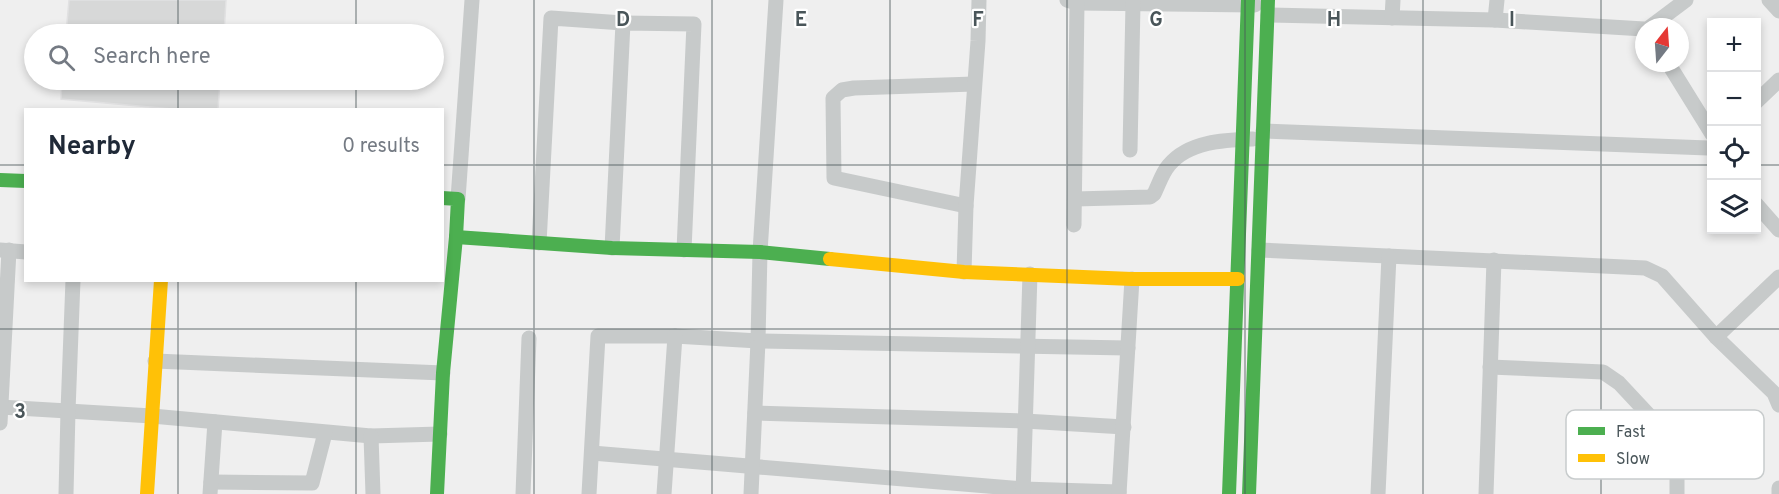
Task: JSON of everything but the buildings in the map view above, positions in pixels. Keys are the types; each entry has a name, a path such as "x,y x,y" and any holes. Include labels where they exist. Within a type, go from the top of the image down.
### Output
{"street":[{"path":"437,494 443,372 456,237 472,0"},
{"path":"751,494 759,341 760,252 776,0"},
{"path":"964,272 979,0"},
{"path":"1392,18 1393,0"},
{"path":"1495,20 1497,0"},
{"path":"1662,18 1686,0"},
{"path":"1769,0 1779,11"},
{"path":"1074,225 1072,2 1248,3 1268,7 1392,18 1495,20 1635,28"},
{"path":"1229,494 1248,3"},
{"path":"1130,150 1133,4"},
{"path":"1249,494 1268,7"},
{"path":"539,243 551,18 623,23 694,24 684,250"},
{"path":"612,248 623,23"},
{"path":"1673,72 1707,137"},
{"path":"1761,97 1779,80"},
{"path":"966,206 834,178 833,98 842,90 854,88 974,84"},
{"path":"1075,199 1150,197 1154,194 1165,171 1176,158 1192,148 1263,135 1707,145"},
{"path":"0,180 24,181"},
{"path":"444,198 458,199"},
{"path":"1761,210 1779,230"},
{"path":"456,237 612,248 760,252 964,272 1132,279 1238,279"},
{"path":"0,423 5,250 24,252"},
{"path":"1259,250 1645,268 1662,276 1716,337 1774,393 1779,405"},
{"path":"1378,494 1389,256"},
{"path":"1486,494 1494,260"},
{"path":"1023,491 1030,274"},
{"path":"1716,337 1779,277"},
{"path":"592,453 1023,491 1119,493 1132,279"},
{"path":"66,494 73,282"},
{"path":"147,494 160,282"},
{"path":"589,494 598,336 1128,348"},
{"path":"664,494 675,336"},
{"path":"523,494 529,338"},
{"path":"155,361 443,372"},
{"path":"1490,367 1603,372 1619,383 1644,410"},
{"path":"1,407 152,416 371,436 440,434"},
{"path":"755,412 1025,421 1124,427"},
{"path":"215,422 211,488 312,483 325,433"},
{"path":"371,436 373,494"},
{"path":"1779,488 1779,494"}],"traffic: fast":[{"path":"1229,494 1248,0"},
{"path":"1249,494 1268,0"},
{"path":"0,180 24,181"},
{"path":"437,494 443,373 458,199 444,198"},
{"path":"456,237 612,248 760,252 830,259"}],"traffic: slow":[{"path":"830,259 964,272 1132,279 1238,279"},
{"path":"147,494 161,282"}]}
